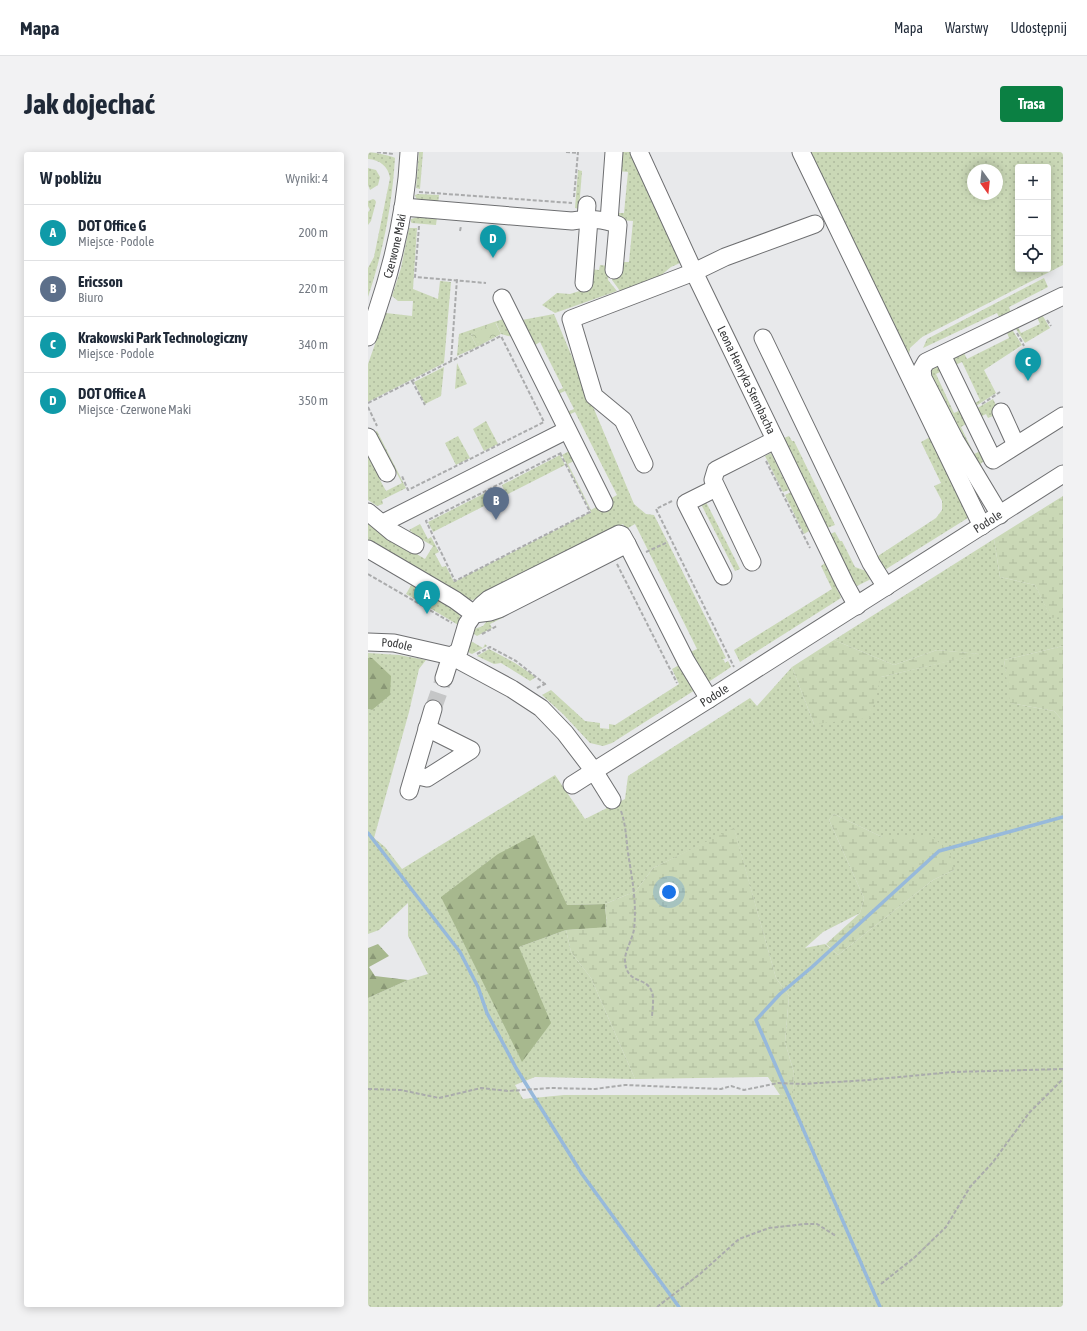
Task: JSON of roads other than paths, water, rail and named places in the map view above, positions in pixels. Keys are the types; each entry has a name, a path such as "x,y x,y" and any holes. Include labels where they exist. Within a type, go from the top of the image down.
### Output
{"street":[{"path":"609,221 614,152"},
{"name":"Leona Henryka Sternbacha","path":"640,152 694,272 857,606"},
{"path":"800,152 982,526"},
{"name":"Czerwone Maki","path":"368,337 389,275 396,246 403,207 404,153"},
{"path":"403,207 572,221 582,211"},
{"path":"582,211 618,225 614,270"},
{"path":"582,211 584,283"},
{"path":"644,464 623,420 594,396 571,318 694,272 725,257 815,224"},
{"path":"1000,514 955,440 922,378 922,369 926,362 1063,296"},
{"path":"502,298 567,430 568,450 604,503"},
{"path":"763,338 871,563 886,587"},
{"path":"942,355 993,460 1063,416"},
{"path":"1001,412 1016,445"},
{"path":"383,523 567,430"},
{"path":"373,433 394,475"},
{"path":"752,562 713,480 716,470 775,440"},
{"name":"Podole","path":"368,642 394,643 451,656 512,689 541,708 565,733 594,770 709,700 1063,474"},
{"path":"716,488 686,503 723,576"},
{"path":"368,512 392,532 415,545"},
{"path":"444,678 451,656 459,651 467,624 474,614 489,599 556,570 619,534 622,534 686,662 709,700"},
{"path":"368,549 455,600 474,614 490,612 499,608 627,544"},
{"path":"427,728 471,750 427,778 411,783 427,728 433,709"},
{"path":"572,785 594,770 612,800"}],"waterway":[{"path":"880,1307 756,1020 780,994 812,967 939,851 1063,817"},
{"path":"368,833 460,952 478,987 487,1013 516,1068 582,1174 679,1307"}],"tunnel":[{"path":"433,709 444,678"}],"place":[{"name":"DOT Office A","path":"493,258"},
{"name":"Krakowski Park Technologiczny","path":"1028,381"},
{"name":"Ericsson","path":"496,520"},
{"name":"DOT Office G","path":"427,614"}]}
